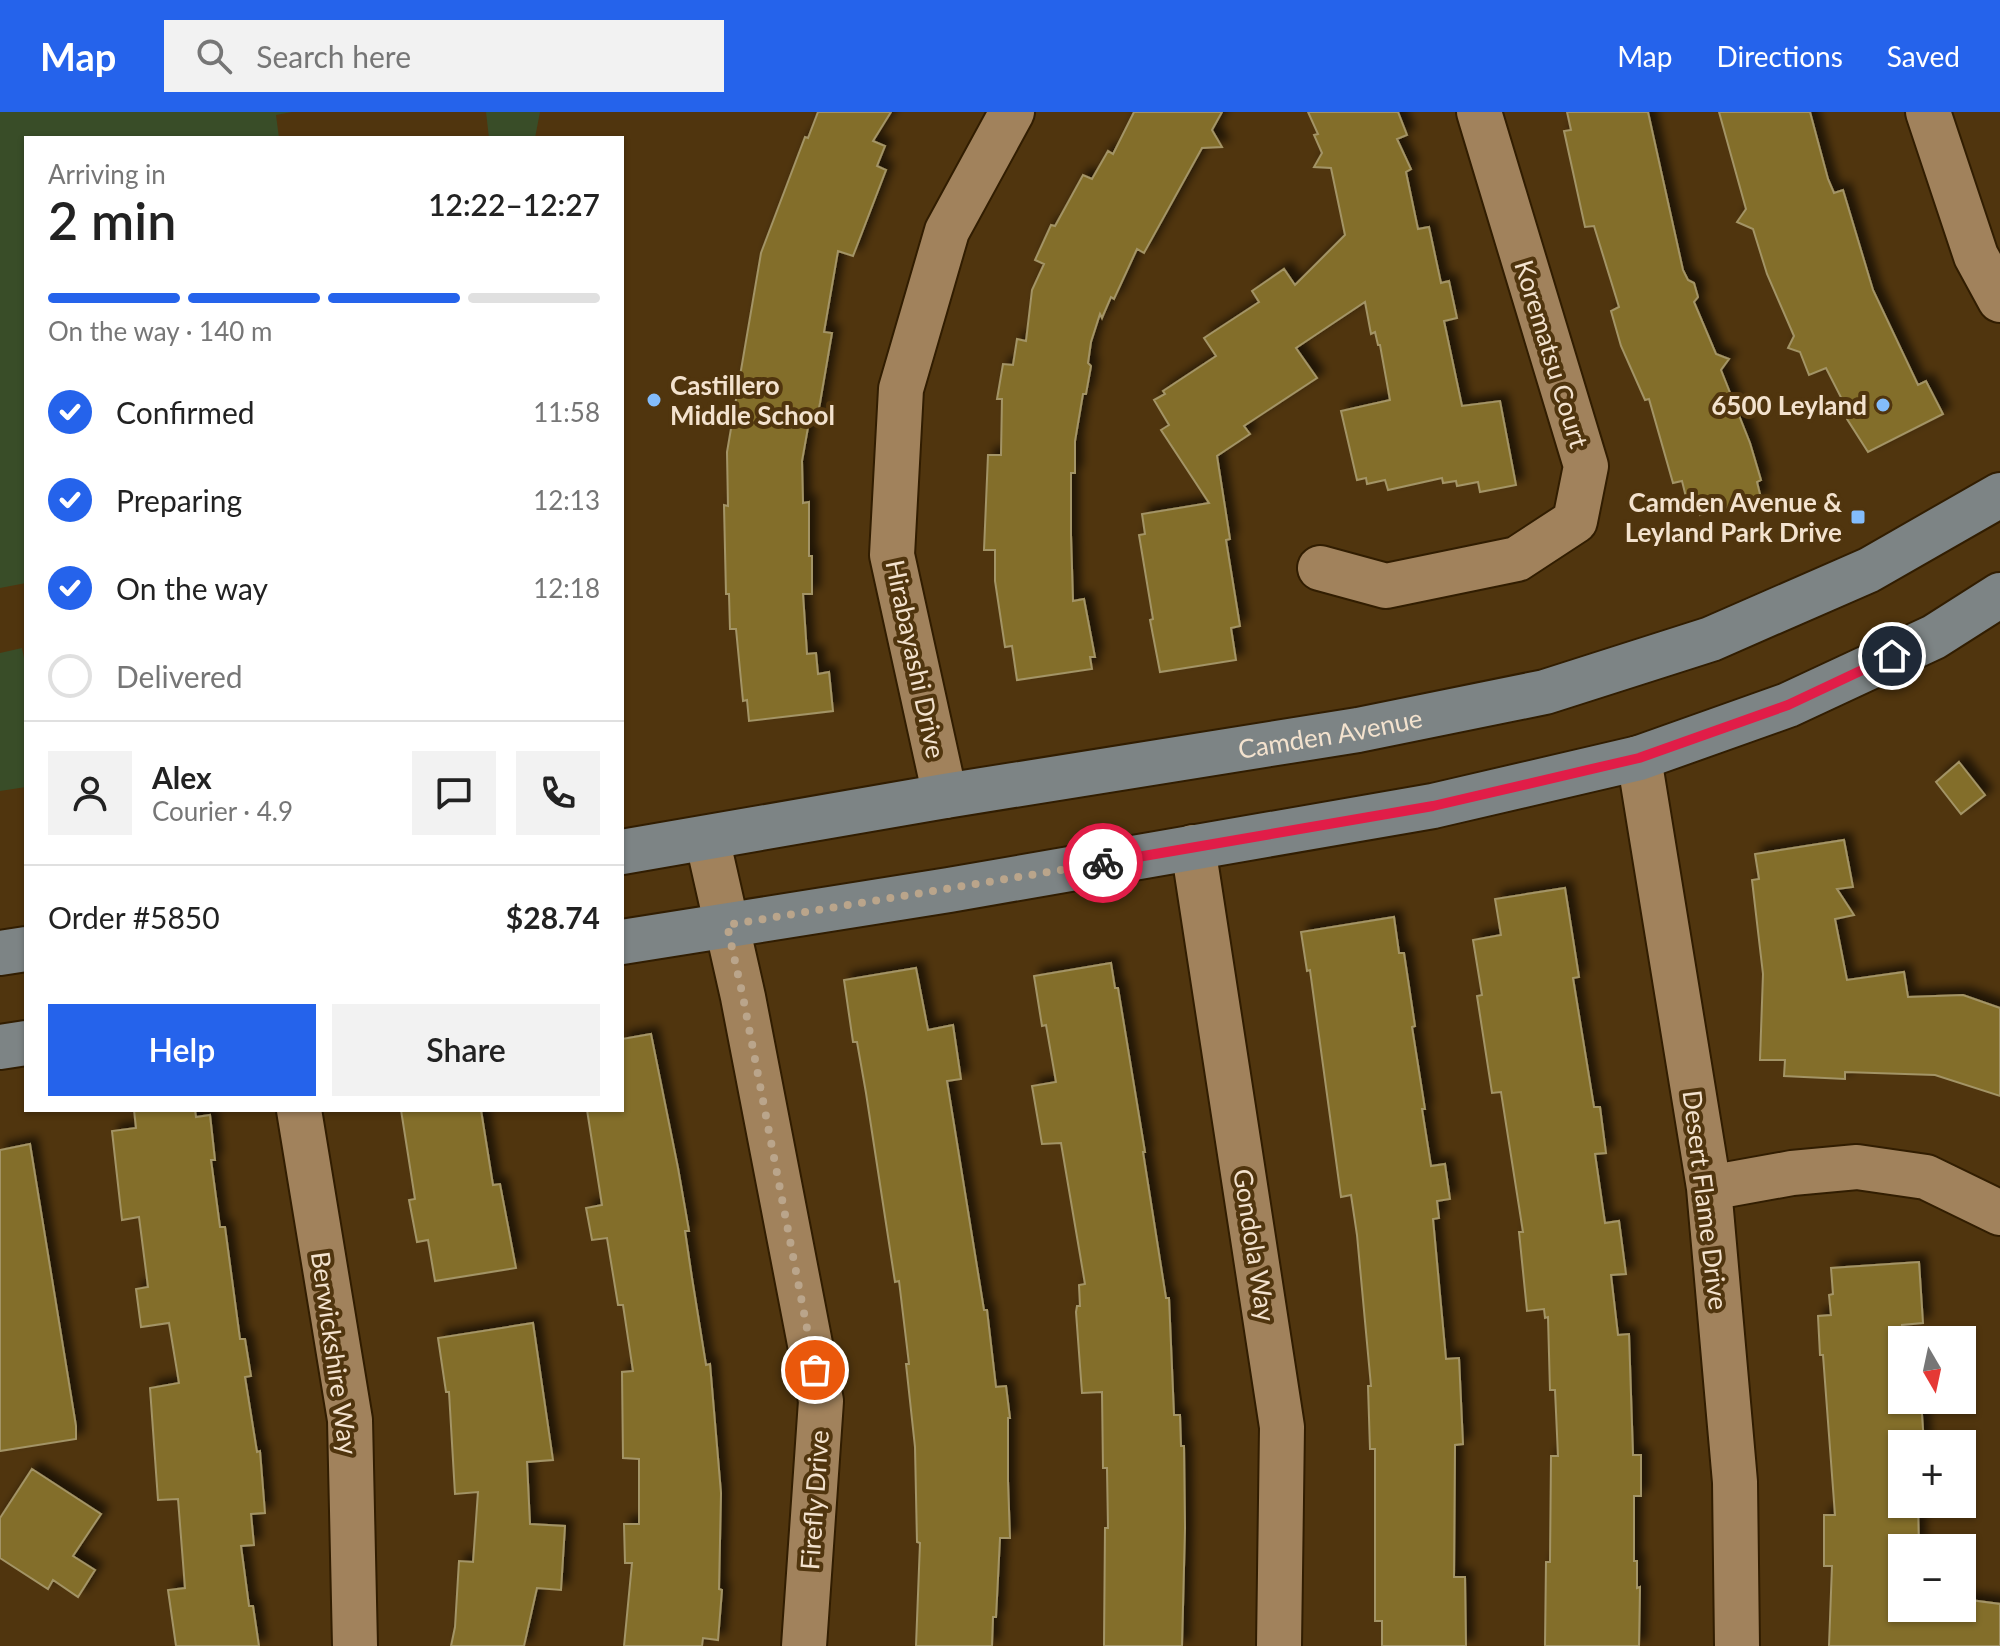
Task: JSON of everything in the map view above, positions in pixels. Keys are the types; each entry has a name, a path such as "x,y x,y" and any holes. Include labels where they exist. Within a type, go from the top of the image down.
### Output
{"main road":[{"name":"Camden Avenue","path":"624,852 945,796 1358,730 1545,692 1740,627 1869,570 2000,495"},
{"path":"624,942 949,890 1433,806 1639,758 1788,705 1934,637 2000,595"},
{"path":"1934,637 2000,628"},
{"path":"0,953 24,949"},
{"path":"0,1047 24,1043"}],"street":[{"name":"Hirabayashi Drive","path":"945,796 892,555 901,389 947,231 1012,112"},
{"name":"Korematsu Court","path":"1320,568 1386,586 1517,559 1575,521 1586,466 1479,112"},
{"path":"1928,112 1976,256 2000,300"},
{"name":"Desert Flame Drive","path":"1639,758 1709,1188 1735,1482 1737,1646"},
{"name":"Firefly Drive","path":"707,838 743,997 821,1401 804,1646"},
{"name":"Gondola Way","path":"1193,847 1282,1427 1279,1646"},
{"name":"Berwickshire Way","path":"299,1112 350,1420 355,1646"},
{"path":"1709,1188 1792,1173 1857,1167 1926,1177 2000,1213"}],"green space":[{"path":"0,112 292,112 276,115 279,136 24,136 24,583 0,588"},
{"path":"486,112 540,112 535,136 489,136"},
{"path":"22,648 24,658 24,787 0,791 0,653"}],"building":[{"path":"818,112 891,112 873,141 885,146 877,166 886,170 853,256 838,251 824,332 832,333 820,403 816,423 809,422 802,461 803,503 809,502 809,556 812,556 812,594 803,594 807,654 816,653 818,674 829,672 833,711 749,721 747,700 743,701 736,629 730,629 729,594 726,594 724,505 728,506 727,452 761,253 805,137 808,138"},
{"path":"1134,112 1222,112 1212,130 1222,147 1202,148 1144,253 1137,249 1114,299 1111,297 1102,318 1100,314 1091,342 1088,363 1091,366 1075,441 1075,473 1071,473 1071,535 1073,601 1084,599 1095,657 1090,657 1092,669 1017,680 1012,646 1005,647 995,581 995,550 984,550 988,455 1001,455 1002,399 997,399 1003,364 1013,365 1017,339 1026,341 1032,290 1044,264 1035,260 1051,225 1055,226 1083,175 1092,179 1108,151 1113,154"},
{"path":"1308,112 1398,112 1407,135 1397,139 1411,169 1406,172 1418,229 1429,227 1441,283 1449,281 1457,318 1444,321 1462,406 1500,401 1516,485 1480,492 1478,482 1457,486 1456,481 1443,483 1442,478 1388,490 1385,480 1367,484 1366,478 1357,480 1341,411 1390,400 1380,345 1375,332 1371,334 1365,302 1296,348 1317,378 1244,426 1250,434 1217,456 1240,626 1231,628 1236,660 1160,672 1139,535 1145,534 1142,514 1209,503 1161,430 1169,425 1154,400 1216,356 1204,338 1259,302 1252,291 1284,269 1295,285 1345,235 1331,168 1314,167 1322,153"},
{"path":"1567,112 1648,112 1683,270 1688,280 1694,283 1698,297 1694,302 1716,354 1729,359 1721,370 1750,443 1761,480 1757,482 1761,498 1700,515 1696,503 1688,505 1682,481 1673,483 1649,399 1645,400 1621,346 1611,311 1619,307 1594,226 1585,227 1564,131 1571,130"},
{"path":"1719,112 1810,112 1828,179 1834,193 1843,190 1873,290 1918,385 1926,381 1943,414 1868,452 1847,419 1849,413 1826,368 1809,375 1800,352 1788,348 1794,336 1767,274 1753,229 1737,222 1746,209"},
{"path":"1959,762 1985,795 1961,814 1936,782"},
{"path":"1844,840 1853,887 1837,889 1854,915 1835,919 1847,980 1904,972 1908,997 1963,995 2000,1008 2000,1096 1935,1075 1845,1072 1845,1079 1784,1076 1785,1060 1760,1060 1763,974 1752,880 1759,879 1755,854"},
{"path":"1565,888 1579,977 1573,978 1594,1107 1600,1107 1606,1153 1595,1154 1605,1223 1619,1221 1626,1274 1611,1275 1618,1335 1629,1334 1633,1455 1641,1455 1641,1496 1634,1496 1634,1561 1637,1561 1637,1588 1640,1587 1639,1646 1545,1646 1551,1456 1558,1456 1555,1390 1550,1390 1548,1317 1545,1318 1544,1309 1527,1311 1519,1232 1523,1232 1501,1092 1492,1093 1477,996 1482,995 1473,940 1501,935 1495,899"},
{"path":"1394,917 1399,953 1404,953 1415,1026 1412,1027 1431,1166 1445,1164 1450,1199 1437,1201 1439,1218 1433,1219 1446,1359 1459,1358 1463,1444 1455,1445 1454,1577 1465,1577 1466,1646 1382,1646 1382,1621 1375,1621 1375,1449 1370,1449 1368,1386 1371,1386 1357,1235 1351,1195 1341,1197 1310,970 1307,971 1301,932"},
{"path":"1111,963 1115,988 1118,988 1145,1152 1166,1298 1169,1298 1174,1415 1180,1415 1181,1446 1184,1446 1182,1646 1104,1646 1105,1528 1108,1528 1102,1392 1082,1393 1076,1312 1077,1306 1080,1306 1079,1285 1085,1284 1061,1143 1042,1144 1032,1086 1056,1082 1034,976"},
{"path":"916,968 928,1030 953,1025 961,1079 947,1081 984,1310 987,1310 996,1387 1006,1386 1010,1418 1010,1538 1000,1538 992,1646 916,1646 920,1543 917,1542 915,1447 906,1364 909,1364 899,1281 895,1282 866,1093 857,1042 853,1042 844,980"},
{"path":"651,1034 689,1231 685,1231 706,1365 710,1364 721,1493 719,1589 722,1590 718,1640 703,1638 702,1646 624,1646 632,1563 625,1563 624,1524 639,1524 639,1459 623,1458 622,1372 633,1371 623,1305 618,1305 607,1238 592,1240 586,1208 602,1205 587,1112 624,1112 624,1039"},
{"path":"134,1112 195,1112 196,1117 210,1115 215,1160 211,1160 220,1227 225,1227 240,1339 245,1339 251,1376 245,1377 257,1452 260,1451 265,1513 251,1514 254,1545 241,1546 249,1606 253,1606 259,1646 176,1646 168,1590 185,1588 178,1499 158,1500 150,1388 179,1383 169,1323 141,1327 136,1289 148,1287 139,1217 122,1220 112,1131 136,1128"},
{"path":"401,1112 481,1112 493,1185 500,1184 516,1268 435,1281 428,1240 417,1242 409,1200 415,1199"},
{"path":"30,1144 76,1439 0,1451 0,1150"},
{"path":"1919,1262 1923,1323 1888,1326 1888,1414 1922,1414 1923,1430 1888,1430 1888,1518 1918,1518 1919,1534 1888,1534 1888,1622 1976,1622 1976,1601 2000,1604 2000,1646 1829,1646 1832,1566 1824,1566 1824,1515 1835,1515 1818,1316 1831,1315 1831,1268"},
{"path":"533,1323 553,1460 527,1462 530,1524 565,1526 561,1590 537,1588 524,1646 451,1646 459,1561 473,1562 478,1492 455,1494 449,1392 446,1392 438,1338"},
{"path":"32,1469 101,1514 73,1556 95,1570 78,1597 53,1580 48,1589 0,1558 0,1518"}],"way so far":[{"path":"815,1370 727,925 1103,863"}],"place":[{"name":"Castillero Middle School","path":"654,400"},
{"name":"6500 Leyland","path":"1883,405"},
{"name":"Camden Avenue & Leyland Park Drive","path":"1858,517"}],"route":[{"path":"1103,863 1433,806 1639,758 1788,705 1892,656"}]}
